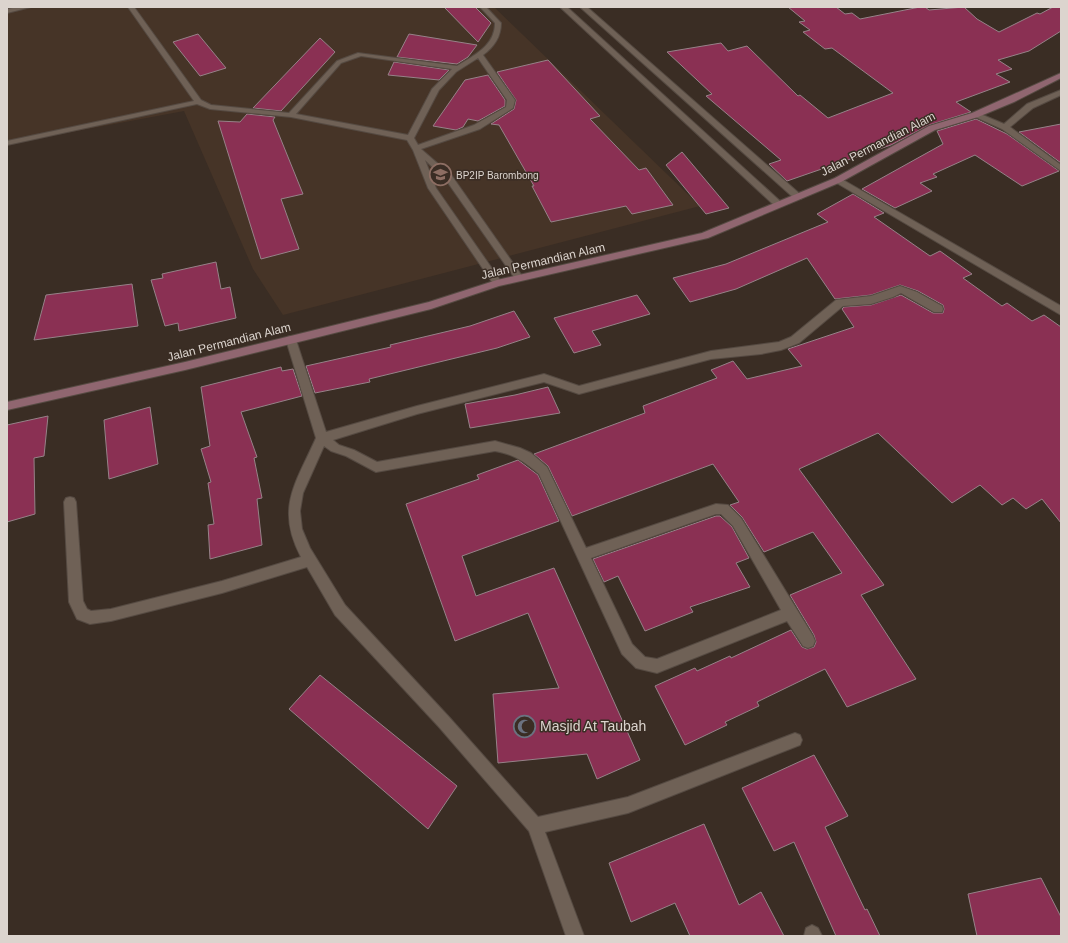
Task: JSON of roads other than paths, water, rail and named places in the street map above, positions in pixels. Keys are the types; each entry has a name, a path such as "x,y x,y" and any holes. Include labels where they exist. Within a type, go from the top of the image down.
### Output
{"main road":[{"name":"Jalan Permandian Alam","path":"7,406 185,366 431,305 519,278 705,236 838,180 932,128 975,115 1011,100 1061,75"}],"street":[{"path":"838,180 1061,311"},
{"path":"574,936 535,826 444,722 340,610 310,560 296,529 294,511 297,493 322,438 417,410 544,378 579,390 711,355 761,350 781,346 795,340 840,304 871,300 890,295 900,289 913,294 938,309"},
{"path":"291,340 322,438 335,448 350,453 376,467 389,466 495,446 511,448 524,454 543,471 627,649 641,663 657,666 790,613"},
{"path":"70,502 76,602 82,614 90,618 111,615 222,587 310,560"},
{"path":"583,554 716,509 724,509 737,522 808,641"},
{"path":"535,826 628,805 795,740"}],"lane":[{"path":"7,11 28,7"},
{"path":"131,7 198,102 210,107 291,115 410,138 416,148 432,188 497,284"},
{"path":"410,138 436,89 459,68 480,56 490,47 498,32 498,23 483,7"},
{"path":"563,7 778,204"},
{"path":"583,7 798,197"},
{"path":"291,115 339,62 360,54 459,68"},
{"path":"416,148 477,127 509,108 511,100 480,56"},
{"path":"1005,127 1030,106 1061,92"},
{"path":"7,143 198,102"},
{"path":"975,115 1005,127 1061,169"},
{"path":"416,148 448,178 519,278"}],"place":[{"name":"BP2IP Barombong","path":"440,175"},
{"name":"Masjid At Taubah","path":"524,726"}]}
